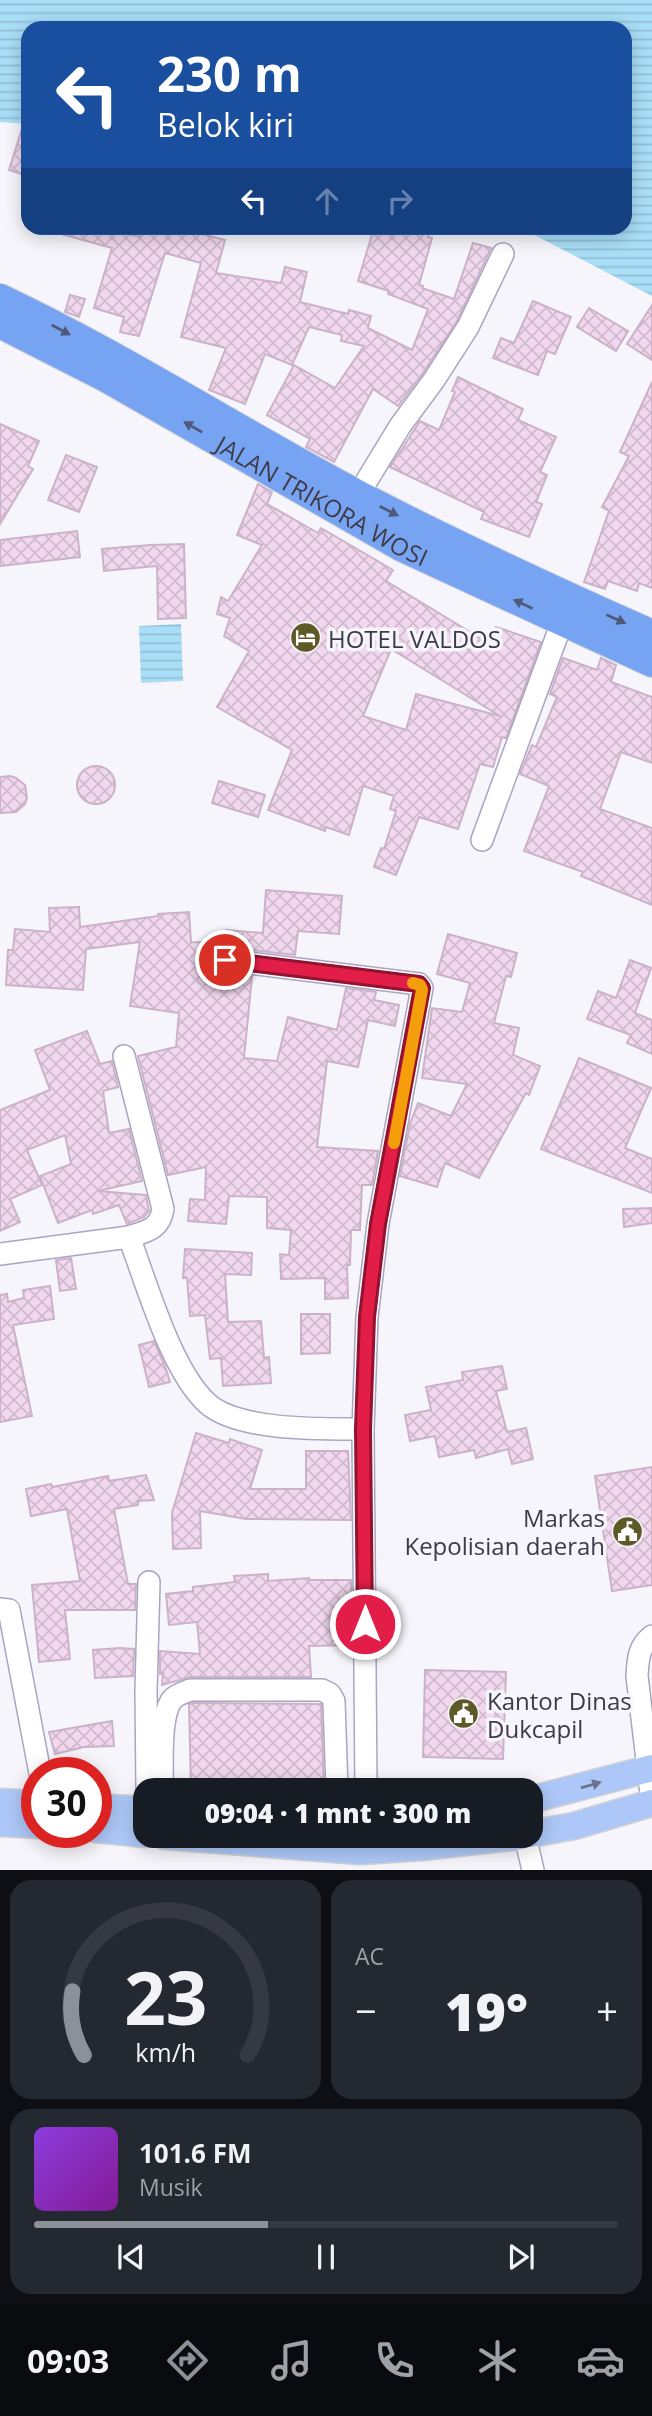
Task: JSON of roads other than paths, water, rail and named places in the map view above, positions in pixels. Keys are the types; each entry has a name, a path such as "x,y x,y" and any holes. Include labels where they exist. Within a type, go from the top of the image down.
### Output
{"highway":[{"name":"JALAN TRIKORA WOSI","path":"0,299 122,362 358,495 506,570 652,635"},
{"name":"JALAN TRIKORA WOSI","path":"0,323 108,378 403,547 652,662"}],"main road":[{"path":"543,1797 649,1768"},
{"path":"0,1802 21,1803"},
{"path":"543,1832 574,1826 652,1803"},
{"path":"112,1817 133,1813"},
{"path":"112,1822 133,1830"},
{"path":"0,1823 21,1824"},
{"path":"275,1848 315,1859 354,1860 417,1848"}],"street":[{"path":"358,495 400,426 468,327 503,254"},
{"path":"482,840 562,622"},
{"path":"225,960 419,984 422,988 378,1224 367,1317 363,1429 366,1778"},
{"path":"0,1254 129,1237 156,1227 163,1209 124,1056"},
{"path":"129,1237 178,1365 209,1405 245,1421 284,1427 363,1429"},
{"path":"147,1778 149,1582"},
{"path":"0,1609 9,1610 37,1757"},
{"path":"652,1636 638,1655 652,1803"},
{"path":"162,1778 164,1719 171,1701 190,1690 322,1690 330,1694 336,1712 337,1778"},
{"path":"529,1848 533,1870"}],"water":[{"path":"0,0 652,0 652,296 534,235 632,235 632,21 21,21 21,124 0,122"},
{"path":"181,624 183,681 141,683 139,626"}],"place":[{"name":"HOTEL VALDOS","path":"305,638"},
{"name":"Markas Kepolisian daerah","path":"628,1531"},
{"name":"Kantor Dinas Dukcapil","path":"464,1714"}]}
